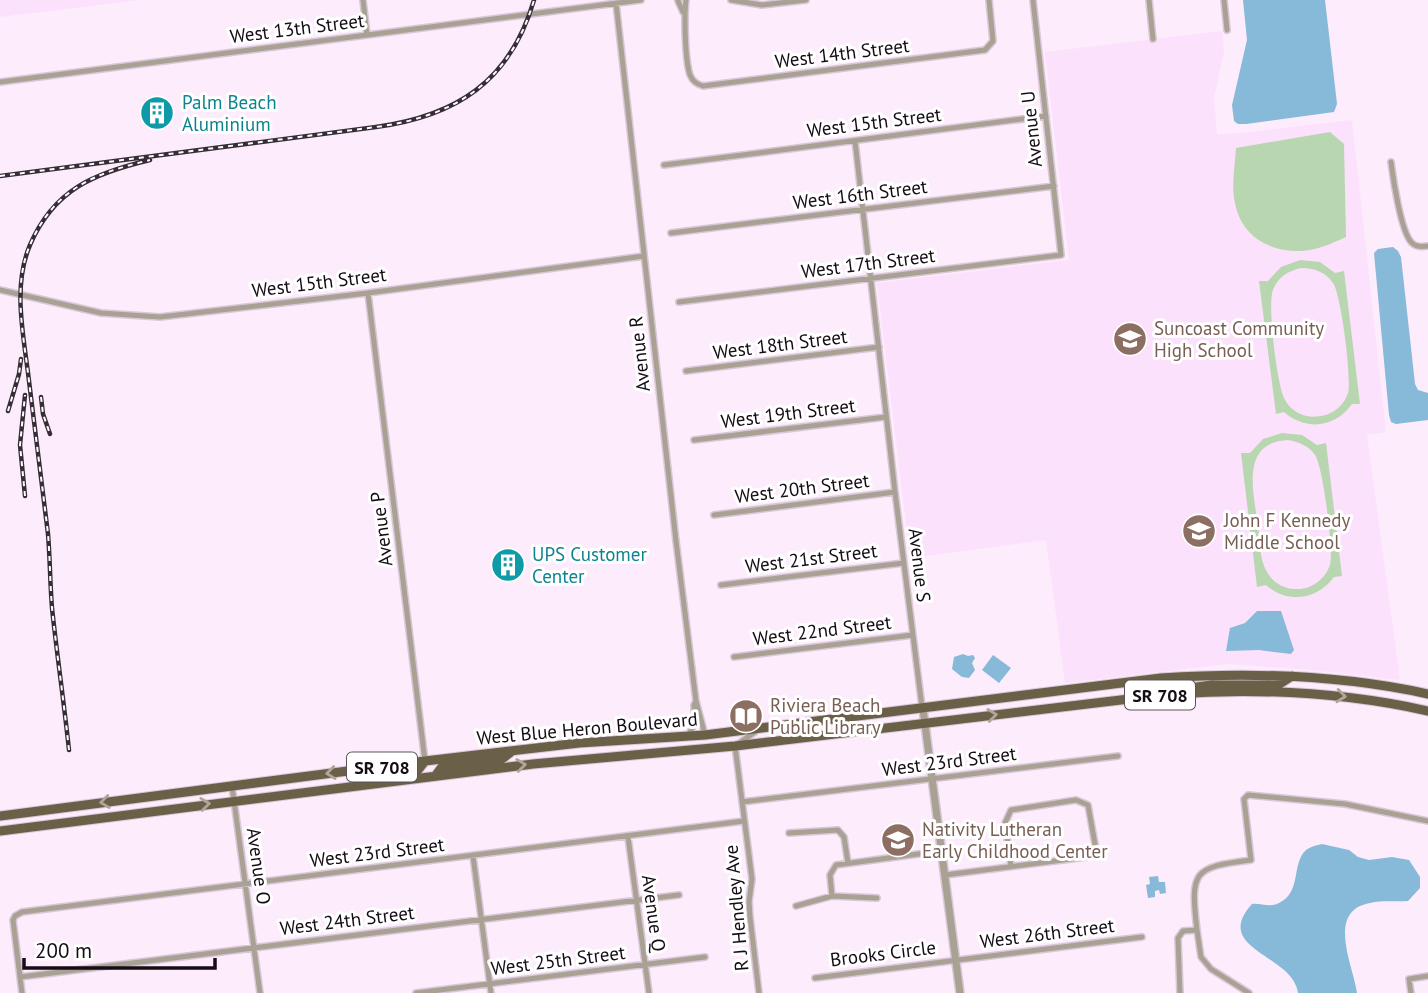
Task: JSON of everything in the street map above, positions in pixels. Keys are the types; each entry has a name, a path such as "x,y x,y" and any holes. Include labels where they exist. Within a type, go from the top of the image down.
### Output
{"main road":[{"name":"West Blue Heron Boulevard","path":"0,816 425,761 579,743 764,728 1160,678 1292,676 1428,694"},
{"path":"1191,693 1195,687 1212,685 1278,685 1292,676"},
{"path":"1302,693 1318,678"},
{"name":"West Blue Heron Boulevard","path":"0,831 436,775 735,747 1191,693 1302,693 1377,701 1428,711"},
{"path":"436,775 442,767 502,759 512,751"},
{"path":"356,785 360,779 418,770 425,761"}],"street":[{"path":"363,0 367,35"},
{"name":"West 13th Street","path":"0,82 640,0"},
{"path":"678,0 686,0 684,15 678,0"},
{"path":"731,0 762,5 806,0"},
{"name":"West 14th Street","path":"684,15 690,73 695,82 703,86 981,52 991,45 993,36 989,0"},
{"name":"Avenue U","path":"1033,0 1061,255"},
{"path":"1149,0 1153,38"},
{"path":"1224,0 1227,30"},
{"name":"Avenue R","path":"616,3 696,701 705,734"},
{"name":"West 15th Street","path":"664,165 1046,116"},
{"name":"Avenue S","path":"855,141 895,492 960,993"},
{"path":"1391,162 1400,209 1410,241 1416,246 1428,246"},
{"name":"West 16th Street","path":"671,233 1054,186"},
{"name":"West 17th Street","path":"679,302 1061,255"},
{"name":"West 15th Street","path":"0,290 101,313 160,317 368,293 644,256"},
{"name":"Avenue P","path":"368,293 425,761"},
{"name":"West 18th Street","path":"686,371 878,348"},
{"name":"West 19th Street","path":"694,440 886,417"},
{"name":"West 20th Street","path":"714,515 895,492"},
{"name":"West 21st Street","path":"721,585 904,563"},
{"name":"West 22nd Street","path":"734,657 913,635"},
{"name":"Avenue R","path":"688,736 695,723 696,701"},
{"path":"744,821 735,747 750,734 764,728"},
{"name":"West 23rd Street","path":"742,802 1118,756"},
{"name":"Avenue O","path":"232,786 260,993"},
{"path":"1249,993 1211,969 1201,957 1194,892 1200,874 1216,864 1251,860 1244,799 1248,795 1345,804 1428,821"},
{"path":"944,875 1083,857 1093,851 1095,844 1091,811 1083,801 1076,800 1015,807 1006,818 1011,866"},
{"name":"West 23rd Street","path":"20,977 13,920 22,912 744,821"},
{"name":"R J Hendley Ave","path":"744,821 752,878 749,902 759,993"},
{"path":"789,833 838,830 844,837 848,863"},
{"name":"Avenue Q","path":"628,836 649,993"},
{"path":"832,896 830,875 836,865 941,851"},
{"path":"473,856 491,993"},
{"name":"West 24th Street","path":"20,977 679,895"},
{"path":"796,906 832,896 877,898"},
{"path":"1180,993 1179,934 1197,930"},
{"name":"West 26th Street","path":"956,960 1142,937"},
{"name":"West 25th Street","path":"416,993 705,957"},
{"name":"Brooks Circle","path":"815,978 956,960"},
{"path":"1411,993 1409,979 1428,976"},
{"path":"20,977 22,993"}],"shaded area":[{"path":"0,0 139,0 0,17"},
{"path":"1222,31 1224,52 1214,98 1217,134 1352,120 1386,432 1367,435 1400,680 1228,664 1065,683 1046,540 910,558 877,283 1069,260 1045,52"}],"green space":[{"path":"1330,132 1344,144 1346,237 1319,248 1297,251 1273,247 1262,242 1245,227 1235,203 1233,183 1236,148"},
{"path":"1300,260 1320,262 1335,273 1344,271 1360,404 1352,404 1329,422 1311,424 1284,412 1276,414 1259,281 1268,281 1281,267","holes":["1306,268 1319,271 1333,283 1347,355 1348,393 1338,408 1316,417 1296,412 1285,400 1276,363 1272,327 1271,298 1275,285 1288,273"]},
{"path":"1282,433 1302,435 1317,445 1326,443 1342,576 1334,577 1311,595 1293,597 1266,585 1257,587 1241,453 1250,453 1263,439","holes":["1288,440 1303,445 1315,455 1329,527 1330,565 1321,579 1303,589 1284,587 1276,582 1264,567 1253,485 1256,460 1262,450 1272,443"]}],"water":[{"path":"1243,0 1325,0 1337,104 1334,112 1246,124 1234,121 1232,105 1247,40"},
{"path":"1393,247 1401,257 1415,384 1418,390 1428,393 1428,420 1396,424 1391,422 1389,415 1374,253 1378,249"},
{"path":"1257,611 1281,611 1294,650 1291,654 1259,650 1226,651 1230,628 1245,623"},
{"path":"973,655 975,658 972,663 975,670 969,678 962,677 952,669 954,657"},
{"path":"993,655 1011,668 999,683 982,670"},
{"path":"1322,844 1349,850 1358,857 1369,860 1392,857 1409,860 1420,877 1420,888 1408,901 1370,903 1356,908 1349,917 1345,928 1346,941 1357,993 1298,993 1293,980 1283,969 1247,942 1241,932 1242,919 1252,904 1272,905 1286,898 1294,885 1301,856 1308,849"},
{"path":"1158,876 1159,882 1165,882 1166,893 1155,891 1155,897 1148,898 1146,885 1150,884 1149,877"}],"railway":[{"path":"0,176 376,127 431,114 455,104 495,73 524,29 534,0"},
{"path":"69,750 52,608 48,534 22,330 22,278 30,245 51,210 64,197 94,178 150,160"},
{"path":"8,411 21,359"},
{"path":"25,395 20,445 25,496"},
{"path":"41,397 50,434"}],"place":[{"name":"Palm Beach Aluminium","path":"157,113"},
{"name":"Suncoast Community High School","path":"1130,339"},
{"name":"John F Kennedy Middle School","path":"1199,531"},
{"name":"UPS Customer Center","path":"508,565"},
{"name":"Riviera Beach Public Library","path":"746,716"},
{"name":"Nativity Lutheran Early Childhood Center","path":"898,840"}]}
